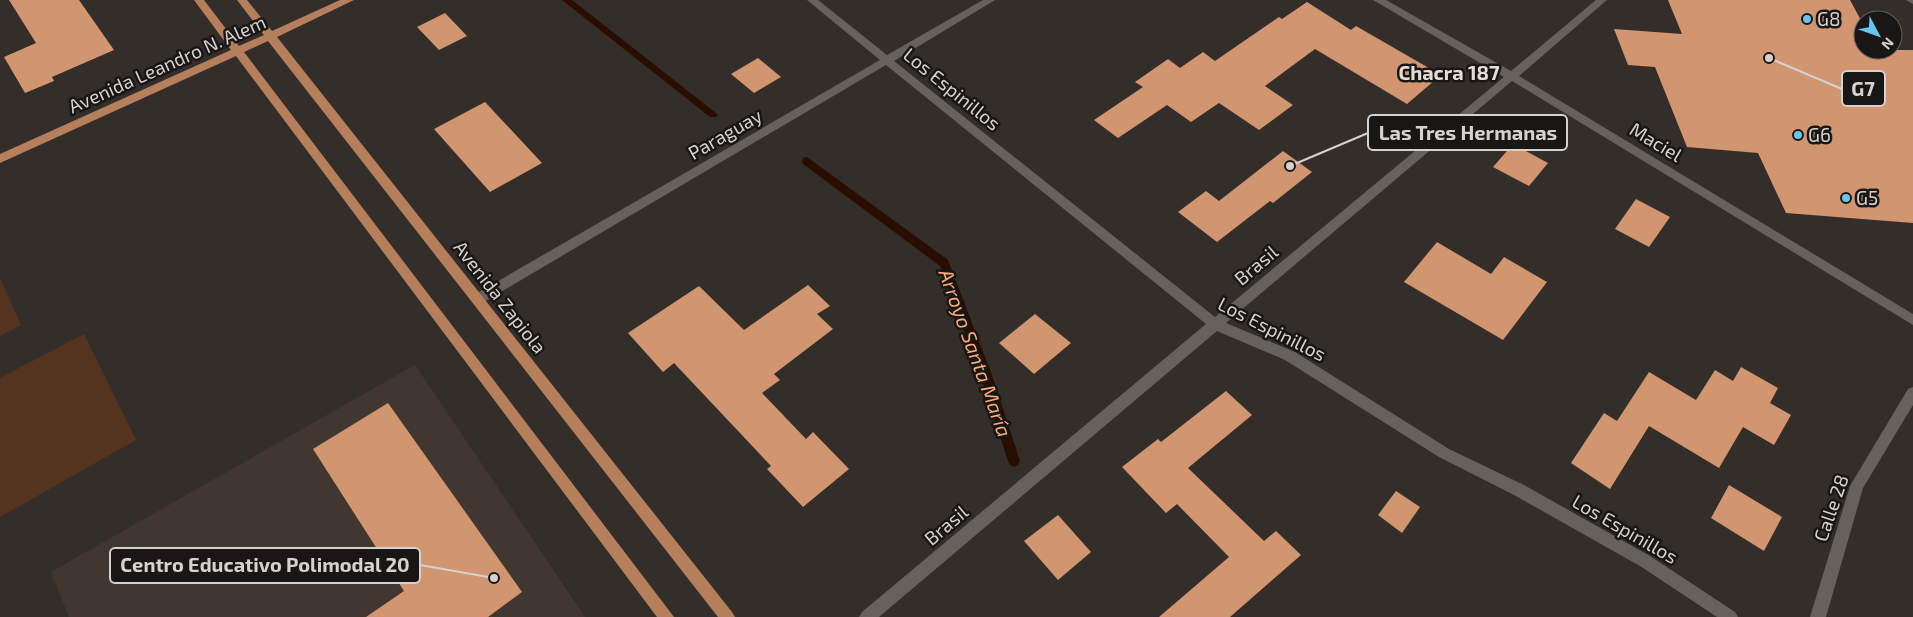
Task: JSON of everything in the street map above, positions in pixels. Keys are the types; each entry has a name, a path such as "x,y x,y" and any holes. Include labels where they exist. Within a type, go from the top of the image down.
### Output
{"main road":[{"path":"199,0 666,617"},
{"name":"Avenida Zapiola","path":"242,0 727,617"},
{"name":"Avenida Leandro N. Alem","path":"0,159 349,0"}],"street":[{"name":"Los Espinillos","path":"812,0 1215,324 1290,356 1444,453 1519,490 1645,561 1730,617"},
{"name":"Paraguay","path":"478,300 990,0"},
{"name":"Maciel","path":"1378,0 1511,76 1913,320"},
{"name":"Brasil","path":"867,617 1602,0"},
{"name":"Calle 28","path":"1818,617 1857,486 1913,393"}],"shaded area":[{"path":"0,278 21,325 0,336"},
{"path":"84,334 136,440 0,517 0,378"},
{"path":"415,365 585,617 69,617 51,572"}],"building":[{"path":"9,0 79,0 114,50 52,77 54,81 25,93 4,57 36,43"},
{"path":"1668,0 1850,0 1855,10 1853,10 1853,60 1903,60 1903,50 1913,50 1913,223 1786,213 1758,153 1687,147 1655,67 1628,65 1614,29 1682,34"},
{"path":"1307,2 1351,30 1356,26 1441,75 1407,104 1315,49 1265,86 1293,105 1259,130 1219,103 1191,122 1167,105 1118,138 1094,120 1143,87 1135,82 1168,59 1180,68 1203,52 1215,61 1279,17 1282,19"},
{"path":"445,13 467,36 439,50 417,27"},
{"path":"758,58 781,77 754,93 731,74"},
{"path":"485,102 542,163 490,192 434,129"},
{"path":"1513,144 1548,163 1529,186 1493,167"},
{"path":"1283,151 1312,172 1273,203 1270,201 1217,242 1178,212 1206,191 1219,201"},
{"path":"1636,199 1670,217 1649,247 1615,229"},
{"path":"1437,242 1491,274 1504,257 1547,282 1503,340 1404,282"},
{"path":"808,285 830,306 817,314 833,329 774,374 780,380 762,393 806,439 813,432 849,469 803,507 767,469 771,466 674,363 663,372 628,333 699,286 744,330"},
{"path":"1035,314 1071,343 1034,374 999,343"},
{"path":"1741,367 1778,388 1770,403 1791,415 1774,445 1743,427 1719,468 1649,426 1610,489 1571,463 1604,413 1617,421 1649,372 1696,400 1715,370 1733,381"},
{"path":"1226,391 1252,415 1188,468 1264,541 1276,531 1301,555 1230,617 1159,617 1229,557 1177,504 1166,513 1122,467 1158,439 1161,442"},
{"path":"388,403 522,592 488,617 366,617 404,591 313,449"},
{"path":"1729,485 1782,517 1764,551 1711,518"},
{"path":"1396,491 1420,507 1402,533 1378,515"},
{"path":"1058,515 1091,552 1058,580 1024,541"}],"waterway":[{"name":"Arroyo Santa María","path":"566,0 713,115"},
{"name":"Arroyo Santa María","path":"807,161 944,263 987,378 1014,461"}],"place":[{"name":"G8","path":"1807,19"},
{"name":"G7","path":"1769,58"},
{"name":"G6","path":"1798,135"},
{"name":"Las Tres Hermanas","path":"1290,166"},
{"name":"G5","path":"1846,198"},
{"name":"Centro Educativo Polimodal 20","path":"494,578"}],"district":[{"name":"Chacra 187","path":"1449,73"}]}
